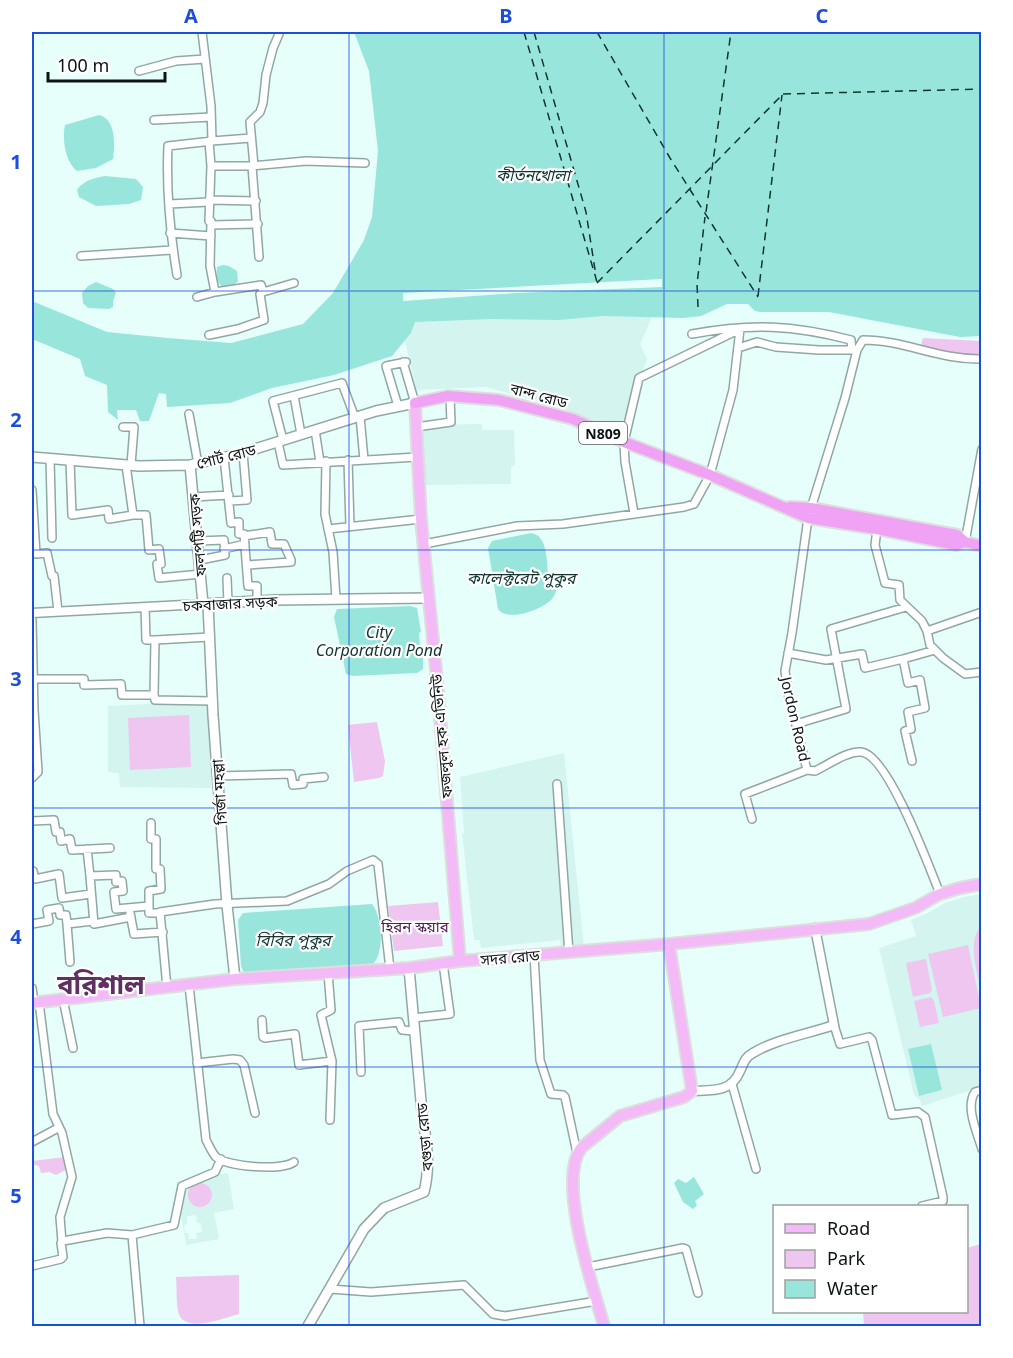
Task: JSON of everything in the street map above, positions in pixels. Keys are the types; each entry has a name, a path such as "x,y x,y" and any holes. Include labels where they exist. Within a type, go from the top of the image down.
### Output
{"highway":[{"name":"বান্দ রোড","path":"415,403 450,397 499,400 516,404 573,419 784,507 956,545 965,542"},
{"name":"বান্দ রোড","path":"810,513 957,535 965,542 981,546"}],"main road":[{"name":"পোর্ট রোড","path":"32,457 128,465 194,464 243,453 357,417 415,403"},
{"name":"ফজলুল হক এভিনিউ","path":"415,403 423,544 437,680 460,962"},
{"name":"ফলপট্টি সড়ক","path":"194,464 194,497 205,604"},
{"name":"চকবাজার সড়ক","path":"205,604 428,598"},
{"name":"গির্জা মহল্লা","path":"205,604 210,637 227,905 235,979"},
{"name":"সদর রোড","path":"35,1002 235,979 409,968 869,924 915,908 940,894 981,884"},
{"path":"604,1326 576,1219 573,1182 577,1153 620,1116 684,1097 692,1091 669,944"},
{"name":"বগুড়া রোড","path":"308,1326 364,1229 384,1208 424,1192 429,1161 409,968"}],"street":[{"path":"202,32 211,117 209,221 211,221 210,266 214,292"},
{"path":"259,257 250,122 260,112 263,104 266,75 279,34"},
{"path":"139,70 176,62 205,59"},
{"path":"154,120 211,117"},
{"path":"177,275 170,234 168,146 251,138"},
{"path":"211,166 253,166 306,161 365,163"},
{"path":"169,204 256,201"},
{"path":"211,225 258,224"},
{"path":"170,234 211,236"},
{"path":"81,256 172,250"},
{"path":"209,335 238,329 264,320 260,294 294,283"},
{"path":"197,297 261,285 263,292"},
{"path":"692,333 755,326 788,327 851,340 855,350"},
{"path":"423,544 517,526 563,524 694,504 710,475 732,390 740,329"},
{"path":"634,513 624,442 639,378 740,329"},
{"path":"855,350 863,340 884,340 936,355 967,360 981,359"},
{"path":"738,348 757,342 776,347 855,350"},
{"name":"Jordon Road","path":"855,350 845,398 810,513 785,671 807,770 815,771 853,753 864,752 873,758 905,807 940,894"},
{"path":"398,406 386,366 405,362 415,403"},
{"path":"364,460 357,417 342,382 273,401 283,465 417,457"},
{"path":"294,396 301,434"},
{"path":"416,427 451,422 450,397"},
{"path":"189,414 194,464"},
{"path":"123,427 134,428 128,465 133,515"},
{"path":"315,430 323,461 325,514 333,552 336,599"},
{"path":"965,542 981,449"},
{"path":"194,497 247,500 243,453"},
{"path":"50,458 52,538"},
{"path":"224,458 231,522 239,522 239,534 244,534 244,536 270,532 272,544 284,544 291,560 291,562 247,565"},
{"path":"70,460 72,515 108,510 110,519 146,515 149,550 159,549 161,564 157,564 159,578 201,574"},
{"path":"348,460 350,526"},
{"path":"32,490 36,554 46,553 52,576 54,576 58,611"},
{"path":"328,529 421,519"},
{"path":"877,529 875,545 885,583 899,585 900,600 922,621 930,645 965,674 981,672"},
{"path":"244,536 248,586 257,586 257,602"},
{"path":"198,541 224,540 225,549 225,555 200,560"},
{"path":"225,549 245,544"},
{"path":"227,578 228,603"},
{"name":"চকবাজার সড়ক","path":"32,613 205,604"},
{"path":"145,607 146,640 210,637"},
{"path":"796,724 846,710 831,629 906,607"},
{"path":"927,631 981,612"},
{"path":"32,620 34,740 38,772 32,778"},
{"path":"155,640 155,700 213,700"},
{"path":"789,653 826,660 862,654 865,668 935,650"},
{"path":"903,659 908,682 920,680 925,708 908,712 911,729 905,730 912,761"},
{"path":"33,682 84,679 84,685 121,684 122,695 154,695"},
{"path":"752,819 745,794 807,770"},
{"path":"218,776 291,774 293,785 303,784 303,779 324,777"},
{"path":"557,784 568,952"},
{"path":"32,821 54,820 56,832 60,832 61,841 70,839 72,850 110,848"},
{"path":"152,823 151,839 156,839 156,869 160,868 161,889 149,891 149,913 215,904 287,901 329,884 347,871 367,862 376,861 390,969"},
{"path":"87,849 93,921"},
{"path":"32,872 35,879 59,874 62,897 91,894"},
{"path":"90,876 116,875 116,882 122,881 123,891 114,892 116,909 149,906"},
{"path":"32,924 49,921 47,910 59,908 60,915 66,915 70,962"},
{"path":"130,908 134,934 163,932"},
{"path":"161,913 166,988"},
{"path":"67,924 93,921 94,924 131,917"},
{"path":"815,928 834,1025 840,1044 869,1037 872,1040 892,1114 918,1112 926,1118 943,1197 943,1201 926,1205"},
{"path":"534,956 540,1060 551,1094 565,1097 577,1153"},
{"path":"413,1018 450,1014 443,963"},
{"path":"328,973 331,1010 321,1015 332,1061 330,1119"},
{"path":"189,985 206,1140 221,1160 266,1168 290,1165 294,1162"},
{"path":"32,988 53,1114 62,1133 72,1177 60,1217 63,1257 32,1266"},
{"path":"63,999 73,1048"},
{"path":"262,1020 263,1037 265,1038 295,1034 299,1065 332,1061"},
{"path":"361,1072 358,1026 399,1022 402,1030 415,1030"},
{"path":"692,1091 723,1090 732,1084 740,1072 743,1061 751,1054 764,1047 834,1025"},
{"path":"197,1063 240,1060 244,1065 255,1113"},
{"path":"732,1084 756,1169"},
{"path":"981,1090 975,1092 971,1098 972,1117 981,1149"},
{"path":"32,1142 58,1128"},
{"path":"62,1242 107,1233 132,1235 174,1225 182,1186 215,1172 221,1160"},
{"path":"132,1235 140,1326"},
{"path":"588,1267 683,1248 686,1250 698,1293"},
{"path":"330,1289 371,1292 464,1285 493,1314 505,1316 597,1300"}],"shaded area":[{"path":"667,283 640,344 647,359 632,402 624,435 560,407 486,387 416,390 401,323"},
{"path":"482,424 482,430 514,430 515,466 511,466 511,484 423,485 422,425"},
{"path":"210,701 215,788 120,787 119,773 108,772 108,706"},
{"path":"564,753 584,948 562,950 560,940 481,948 480,940 474,940 462,833 464,833 460,777"},
{"path":"981,894 981,1087 922,1106 920,1100 914,1095 879,948 916,936 911,920 945,903"},
{"path":"228,1173 234,1209 214,1213 219,1239 186,1245 176,1182","holes":["200,1183 210,1189 212,1195 211,1201 201,1207 190,1189","196,1215 197,1223 201,1223 202,1232 196,1233 197,1239 189,1239 184,1225 187,1224 187,1216"]}],"green space":[{"path":"923,338 981,341 981,356 920,349"},
{"path":"189,715 191,767 130,770 128,718"},
{"path":"377,722 385,761 383,776 354,782 348,725"},
{"name":"হিরন স্কয়ার","path":"438,902 443,946 394,951 388,906"},
{"path":"981,926 981,990 974,948 977,932"},
{"path":"968,945 981,1008 943,1017 928,954"},
{"path":"926,959 932,990 930,993 913,997 906,963"},
{"path":"931,997 939,1023 920,1027 914,1001"},
{"path":"65,1157 68,1169 56,1175 49,1172 41,1173 39,1166 32,1164 32,1161"},
{"path":"200,1183 208,1187 212,1195 208,1203 200,1207 192,1203 188,1195 192,1187"},
{"path":"981,1244 981,1326 864,1326 863,1313 968,1313 968,1248"},
{"path":"239,1275 239,1314 195,1324 181,1318 177,1307 176,1277"}],"water":[{"name":"কীর্তনখোলা","path":"354,32 981,32 981,336 960,337 829,312 760,312 755,311 748,304 727,304 701,316 683,318 603,316 559,320 490,319 415,322 411,333 392,356 334,375 272,388 230,403 167,407 166,394 159,393 149,421 140,421 136,410 117,410 118,420 108,412 107,385 85,376 80,359 32,339 32,301 107,332 168,338 231,343 303,324 333,293 364,240 372,217 378,151 369,71"},
{"path":"99,115 109,121 113,133 113,159 96,168 77,171 65,150 65,125"},
{"path":"105,176 136,179 143,187 141,200 129,204 96,206 79,197 77,190 83,184"},
{"path":"223,265 237,271 238,281 232,287 221,286 216,279 217,267"},
{"path":"96,282 113,289 116,293 113,307 109,309 88,308 83,303 82,293"},
{"name":"কালেক্টরেট পুকুর","path":"531,533 540,538 543,543 548,573 555,572 557,585 555,594 550,601 536,610 510,615 503,613 498,609 488,548 492,541"},
{"name":"City Corporation Pond","path":"410,606 417,608 423,669 417,673 353,676 346,674 334,617 337,609"},
{"name":"বিবির পুকুর","path":"372,904 378,917 381,934 379,951 373,964 248,974 243,971 238,920 243,913"},
{"path":"931,1044 942,1090 919,1096 908,1049"},
{"path":"694,1177 704,1194 695,1201 697,1205 693,1209 683,1202 674,1183 678,1179 686,1183"}],"pier":[{"path":"662,279 662,287 516,293 403,301 403,293"}],"ferry route":[{"path":"524,32 597,282"},
{"path":"534,32 586,212 596,276"},
{"path":"597,32 670,158 758,297"},
{"path":"706,212 731,32"},
{"path":"783,94 982,89"},
{"path":"597,283 782,95"},
{"path":"758,296 782,95"},
{"path":"698,307 697,284 705,217"}],"district":[{"name":"বরিশাল","path":"101,983"}]}
